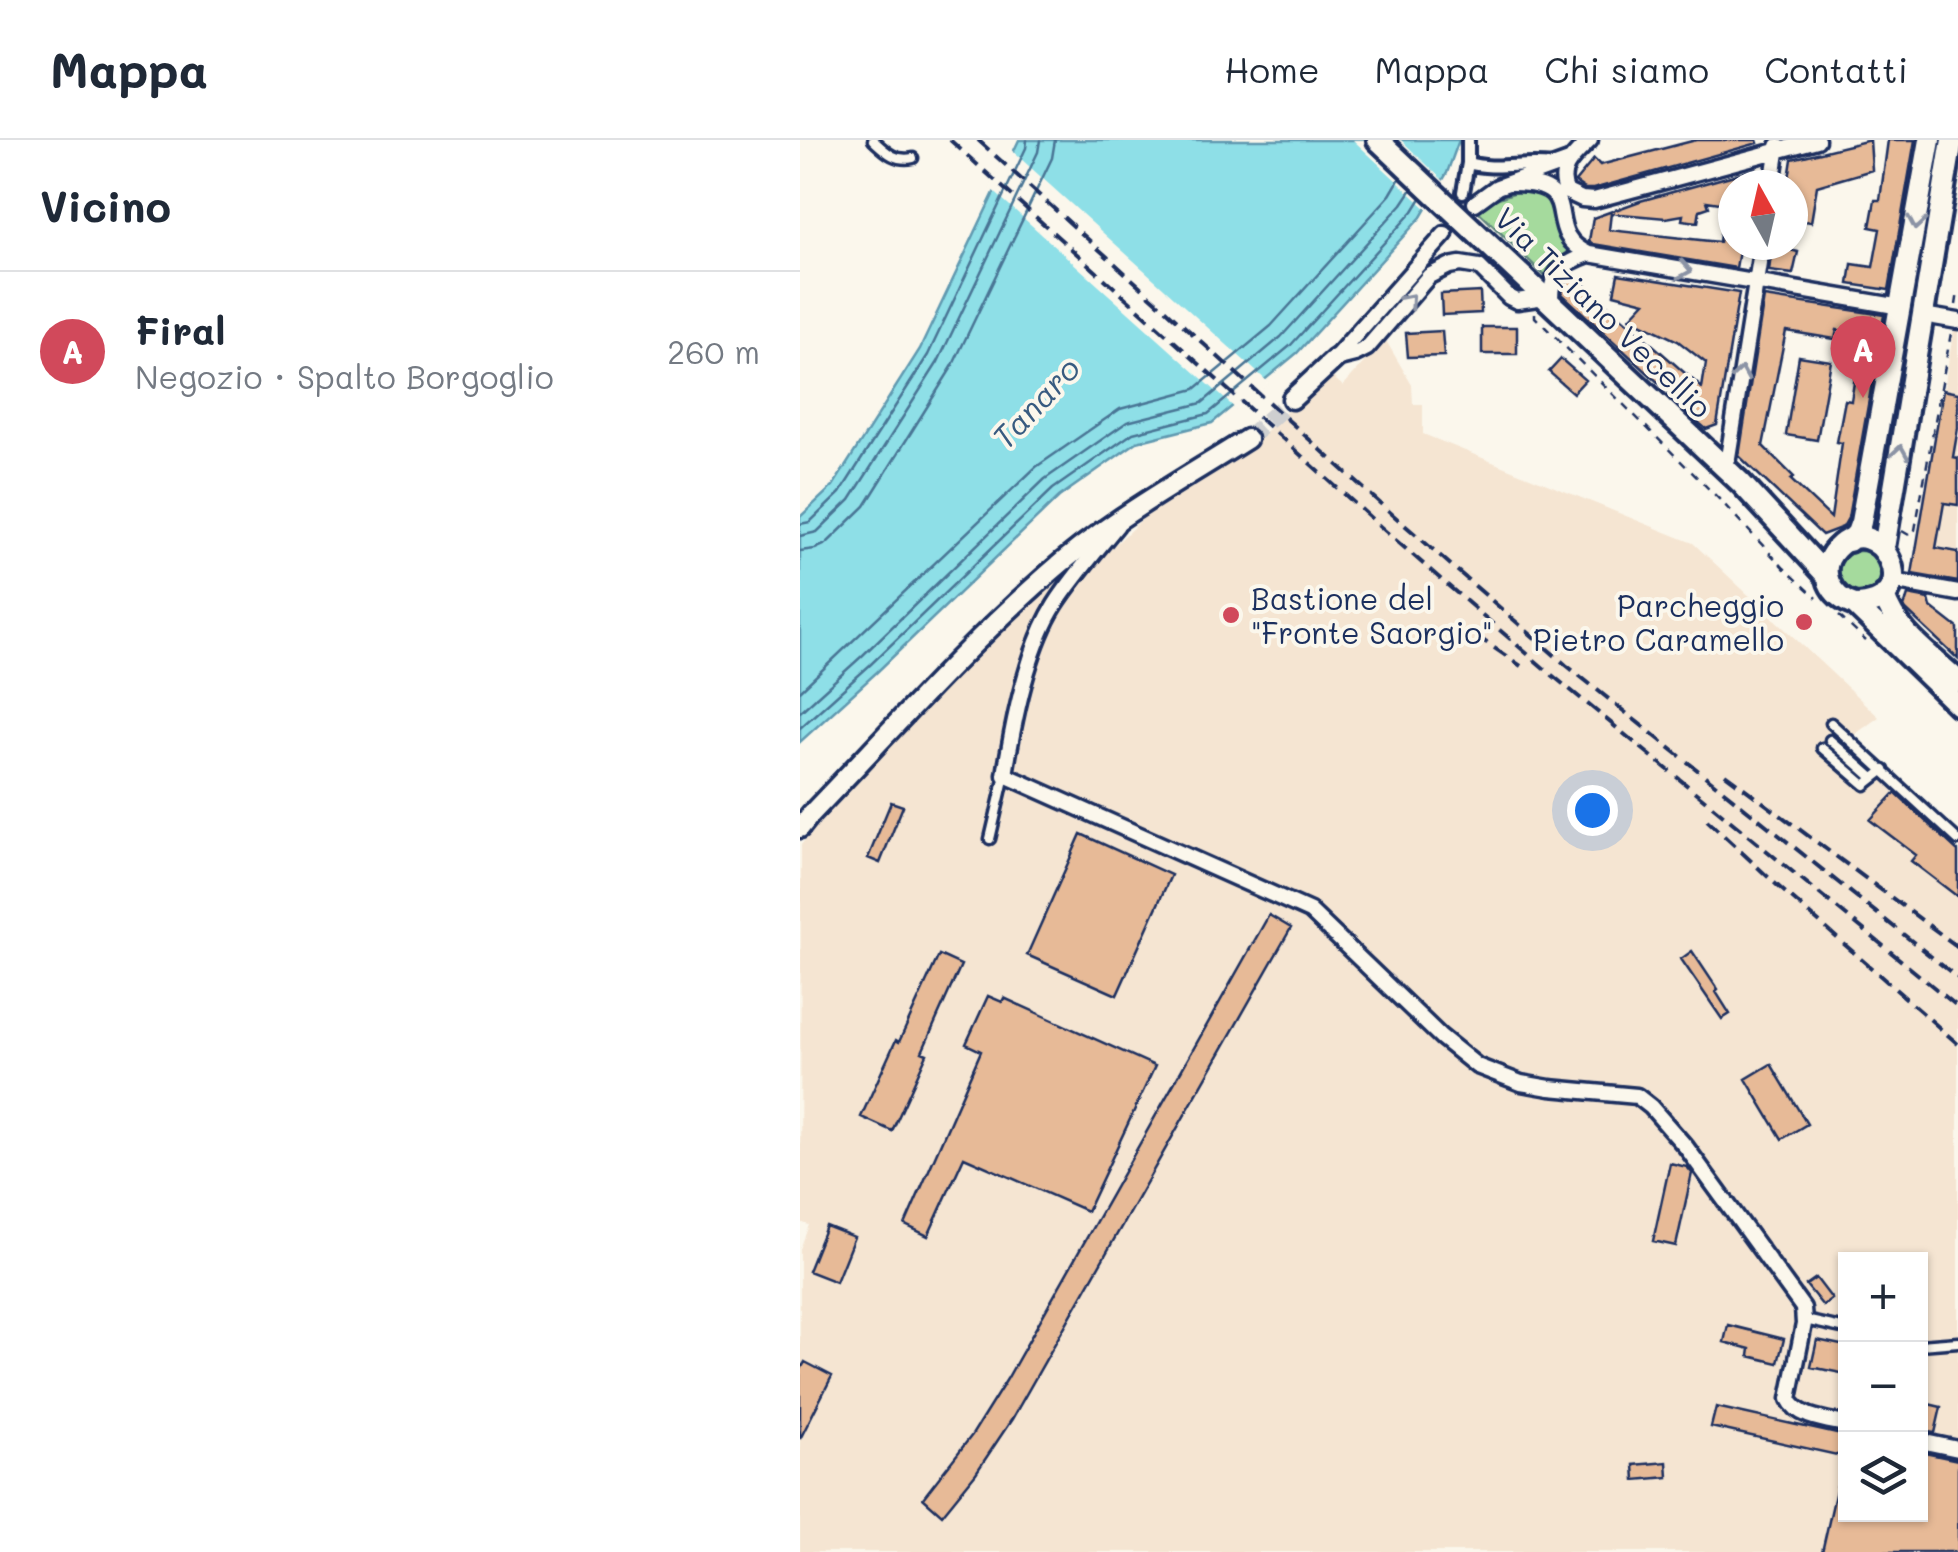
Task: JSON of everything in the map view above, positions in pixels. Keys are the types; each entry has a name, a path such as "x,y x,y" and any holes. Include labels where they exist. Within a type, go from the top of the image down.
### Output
{"main road":[{"name":"Via Tiziano Vecellio","path":"1378,140 1726,470 1827,576"},
{"path":"1930,140 1860,528 1831,556 1827,576 1833,592 1855,605 1958,705"},
{"path":"1884,548 1952,140"},
{"path":"1786,531 1815,551 1868,540 1884,548 1893,564 1888,588 1890,612 1898,626 1958,681"},
{"path":"1855,605 1876,602 1888,588"}],"street":[{"path":"1462,192 1468,140"},
{"path":"1475,203 1486,193 1564,164 1590,140"},
{"path":"1564,164 1563,186 1572,196 1594,200 1779,145 1817,140"},
{"path":"1775,170 1779,145"},
{"path":"1468,164 1564,164"},
{"path":"1513,182 1549,188 1558,201 1567,236 1576,248 1589,254 1901,307"},
{"path":"1292,398 1335,359 1445,234"},
{"path":"1335,359 1367,348 1429,276 1449,266 1480,268 1517,301 1543,300 1556,272 1569,261 1589,254"},
{"path":"1726,470 1760,260"},
{"path":"1922,315 1956,319"},
{"path":"800,828 976,643 1048,574 1124,517 1248,439"},
{"path":"1124,517 1056,603 1036,640 1005,775 1310,911 1476,1066 1542,1087 1636,1096 1647,1103 1698,1162 1800,1301 1805,1320 1790,1403 1798,1411 1838,1422"},
{"path":"1888,588 1958,593"},
{"path":"1928,1442 1958,1449"}],"lane":[{"path":"873,140 892,156 913,158"},
{"path":"1832,724 1958,840"},
{"path":"1830,740 1873,778"},
{"path":"1822,748 1865,785 1884,770"},
{"path":"990,839 1005,775"},
{"path":"1805,1320 1838,1327"},
{"path":"1928,1344 1958,1342"}],"path":[{"path":"1900,530 1909,535 1915,530 1956,319 1958,292 1947,292"},
{"path":"1543,300 1535,316 1816,597"},
{"path":"1829,608 1868,642"}],"shaded area":[{"path":"1954,329 1958,329 1958,584 1938,577 1937,582 1912,577"},
{"path":"1385,339 1412,385 1413,404 1423,404 1423,434 1693,543 1879,717 1850,738 1895,793 1958,851 1958,1552 800,1552 800,1249 809,1225 800,1222 801,845 982,649 1063,575 1089,553 1101,558 1155,507 1241,454 1329,374 1343,386"}],"green space":[{"path":"1522,190 1541,192 1551,200 1572,249 1551,266 1546,277 1478,211 1492,200"},
{"path":"1860,551 1875,557 1881,572 1875,587 1860,593 1845,587 1839,572 1845,557"}],"water":[{"name":"Tanaro","path":"1019,140 1459,140 1447,173 1421,217 1297,353 1212,423 1137,442 1059,497 800,742 800,517 833,486 920,349"}],"pier":[{"path":"1353,140 1401,140 1447,184 1430,212"},
{"path":"1009,148 1269,383 1237,410 990,188"}],"building":[{"path":"1696,140 1758,143 1593,189 1575,182 1594,159 1600,165"},
{"path":"1870,140 1872,170 1817,186 1811,222 1808,170 1790,170 1792,159"},
{"path":"1888,140 1915,140 1889,290 1849,284 1852,264 1873,267 1880,229 1870,227 1875,200 1880,200"},
{"path":"1718,179 1718,203 1707,201 1709,207 1700,210 1698,222 1682,220 1683,215 1666,218 1611,213 1609,230 1718,242 1718,260 1737,260 1736,268 1589,241 1593,218"},
{"path":"1770,260 1796,260 1793,274 1769,271"},
{"path":"1618,274 1739,293 1717,425 1706,429 1562,294 1573,275 1702,388 1706,363 1678,341 1630,318 1645,302 1614,294"},
{"path":"1480,292 1481,313 1442,315 1441,294"},
{"path":"1764,297 1884,315 1848,518 1843,527 1822,535 1739,456","holes":["1837,330 1862,333 1851,401 1845,400 1837,442 1842,443 1831,518 1763,446 1786,331 1835,339"]},
{"path":"1482,327 1517,327 1517,354 1482,354"},
{"path":"1442,331 1444,356 1408,357 1406,333"},
{"path":"1799,356 1831,361 1817,440 1786,435"},
{"path":"1561,359 1585,380 1573,393 1549,372"},
{"path":"1943,390 1958,393 1953,457 1958,458 1958,505 1944,503 1936,548 1958,552 1958,582 1912,574"},
{"path":"1908,595 1929,599 1931,607 1958,628 1958,659 1906,610"},
{"path":"1895,793 1958,851 1958,897 1911,861 1916,855 1870,820"},
{"path":"891,802 903,806 880,863 868,858"},
{"path":"1081,834 1171,875 1117,995 1027,955"},
{"path":"1269,915 1291,928 1012,1419 942,1515 923,1498 972,1435 1007,1379"},
{"path":"1692,951 1730,1014 1722,1019 1681,959"},
{"path":"939,955 961,965 892,1131 861,1117"},
{"path":"988,996 1002,1002 1004,998 1155,1066 1087,1211 964,1157 928,1236 905,1225 981,1051 966,1044"},
{"path":"1771,1064 1807,1124 1782,1139 1746,1079"},
{"path":"1670,1163 1687,1167 1692,1173 1676,1246 1653,1241"},
{"path":"826,1226 854,1237 836,1282 808,1271"},
{"path":"1816,1278 1832,1299 1823,1306 1806,1285"},
{"path":"1728,1325 1784,1339 1778,1363 1749,1356 1750,1349 1724,1342"},
{"path":"1817,1340 1838,1344 1838,1372 1811,1367"},
{"path":"805,1362 832,1376 800,1439 800,1371"},
{"path":"1928,1404 1941,1407 1935,1433 1928,1432"},
{"path":"1716,1407 1838,1434 1838,1455 1711,1427"},
{"path":"1928,1454 1958,1460 1958,1552 1822,1552 1838,1481 1838,1522 1928,1522"},
{"path":"1667,1462 1668,1477 1635,1480 1634,1465"}],"tunnel":[{"path":"1247,439 1292,399"}],"railway":[{"path":"950,140 1546,670 1958,1007"},
{"path":"978,140 1392,514 1566,665 1958,978"},
{"path":"1475,635 1521,666"},
{"path":"1725,774 1958,947"},
{"path":"1707,820 1958,1044"}],"place":[{"name":"Firal","path":"1863,398"},
{"name":"Bastione del \"Fronte Saorgio\"","path":"1231,615"},
{"name":"Parcheggio Pietro Caramello","path":"1804,622"}]}
